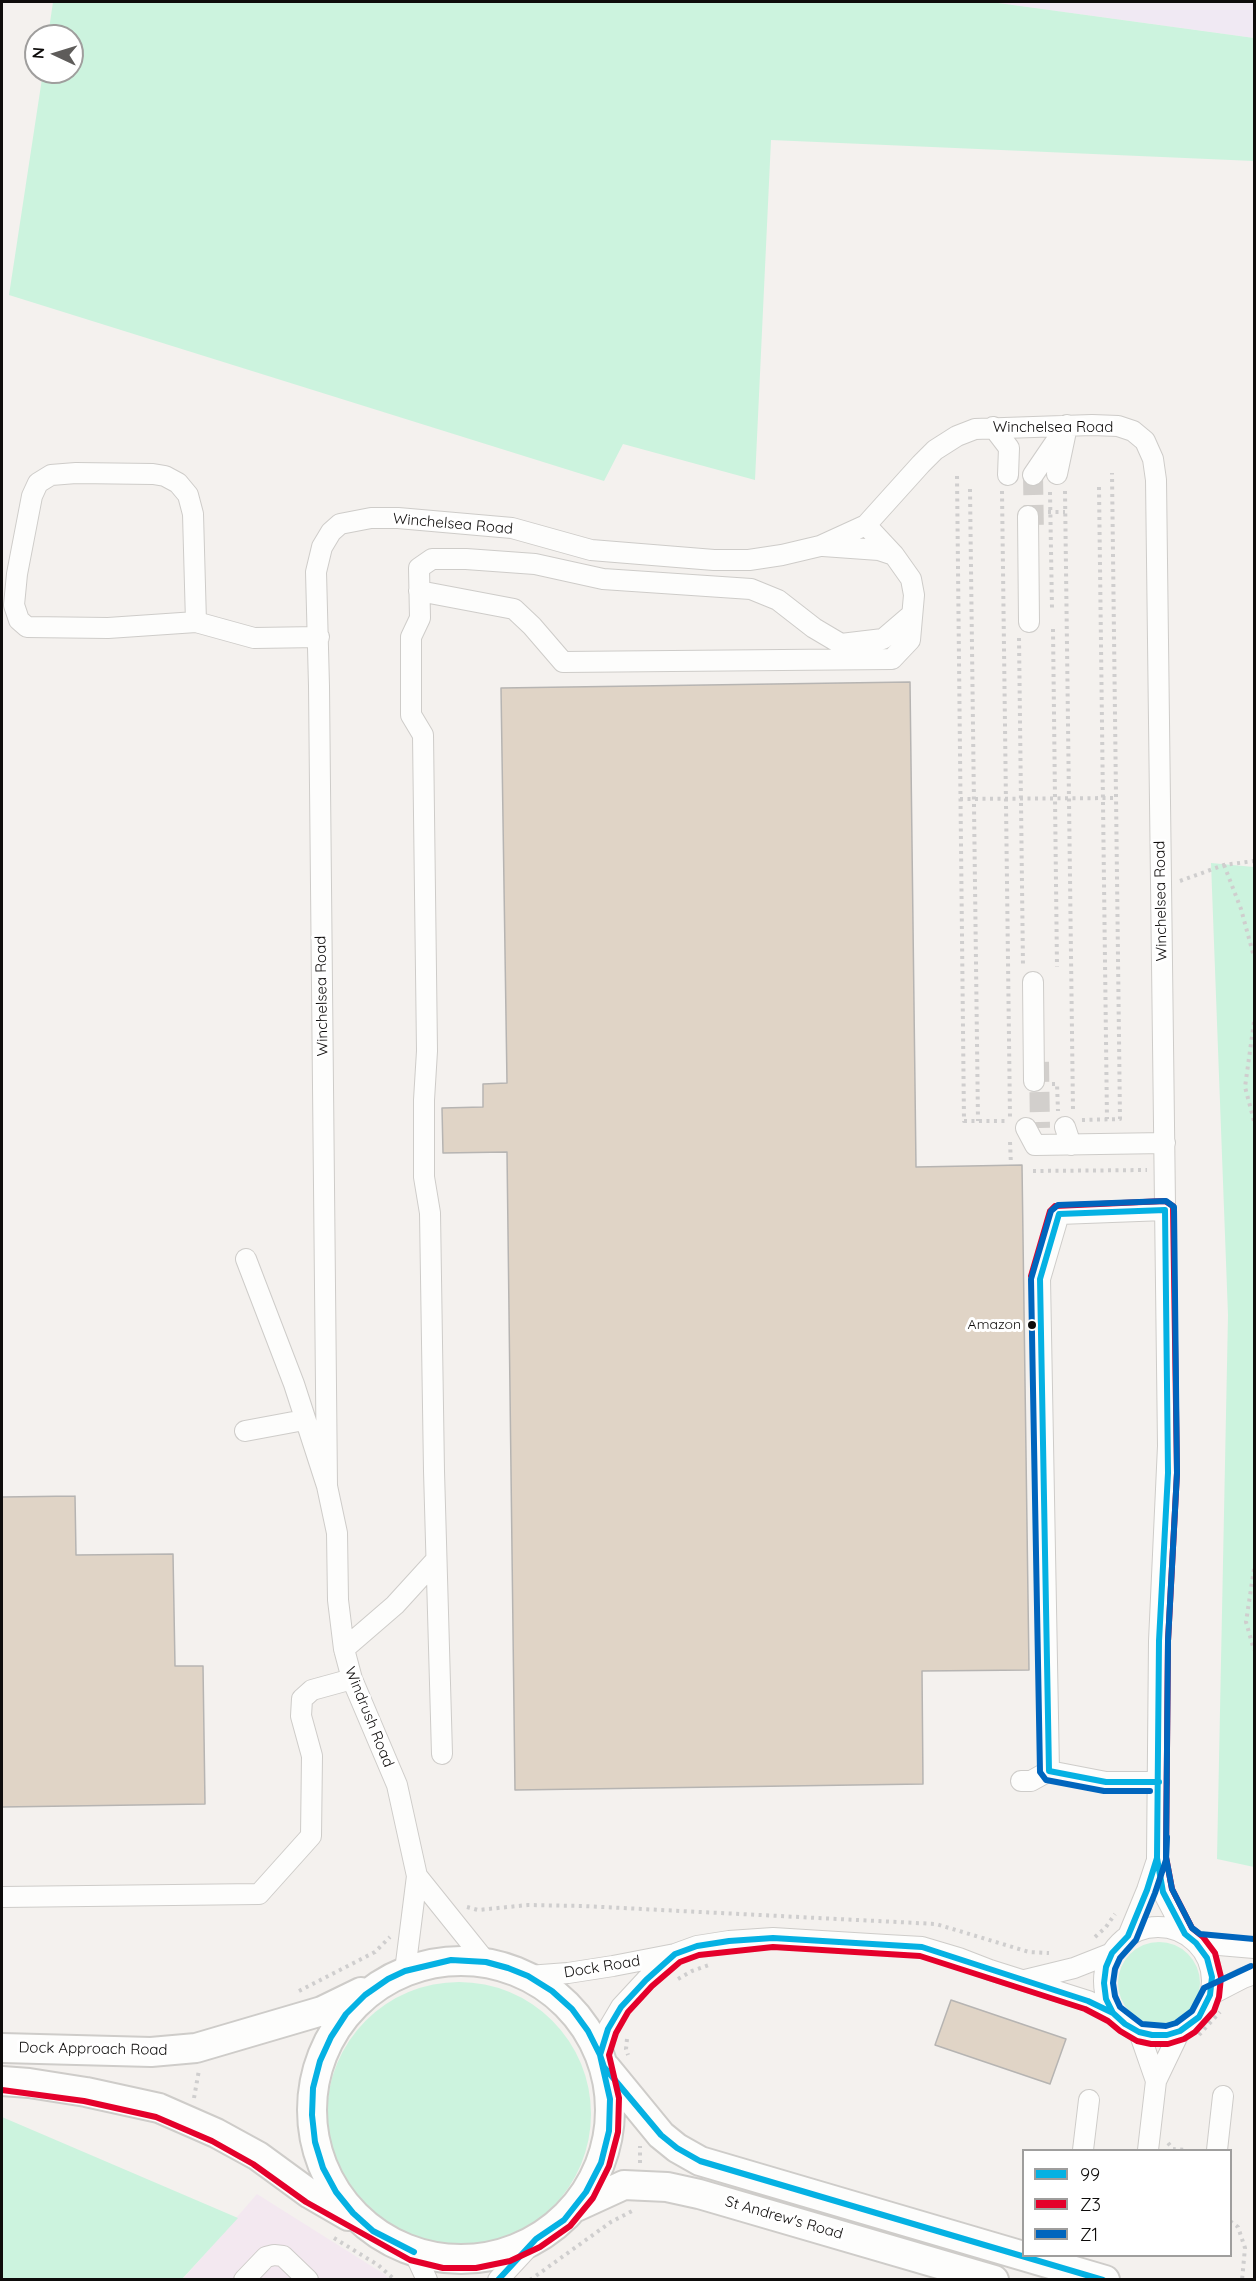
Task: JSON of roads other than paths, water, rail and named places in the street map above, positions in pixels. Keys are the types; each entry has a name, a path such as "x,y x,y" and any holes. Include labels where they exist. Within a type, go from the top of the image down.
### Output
{"highway":[{"path":"2,2082 29,2083 86,2092 159,2108 258,2156 310,2194 374,2231 414,2252 444,2259 476,2259 507,2252 536,2239 564,2220 586,2192 601,2163 609,2132 611,2060 572,2009 552,1990 508,1968 486,1962 451,1960 397,1975 365,1995 341,2022 320,2061 313,2088 314,2133 323,2168 336,2192 353,2213 374,2231"},
{"name":"Dock Approach Road","path":"2,2048 151,2052 202,2046 322,2011 397,1975"},
{"name":"St Andrew's Road","path":"611,2060 661,2135 677,2148 700,2161 1022,2256"},
{"name":"St Andrew's Road","path":"575,2208 624,2185 668,2187 994,2280"},
{"name":"St Andrew's Road","path":"1027,2257 1095,2277"}],"street":[{"name":"Winchelsea Road","path":"327,1486 319,637 316,572 322,547 331,532 340,524 371,518 389,518 512,528 591,549 714,560 749,560 820,546 866,525 935,450 957,435 975,429 993,427 1067,425 1118,426 1133,431 1145,441 1153,459 1156,501 1168,1473 1159,1641 1157,1858 1163,1892 1191,1939"},
{"path":"1051,480 1067,425"},
{"path":"993,427 1009,448 1005,482"},
{"path":"196,622 193,514 188,495 178,483 165,476 153,474 76,473 51,475 38,483 32,496 17,574 14,605 19,620 27,627 108,628 196,622 254,638 319,637"},
{"path":"1024,626 1028,516"},
{"path":"419,591 514,609 532,626 562,662 892,659 910,640 914,595 911,579 894,555 866,525"},
{"path":"820,546 879,550 894,555"},
{"path":"442,1754 430,1213 424,1177 424,1100 428,1051 423,735 411,715 411,637 420,618 419,568 432,559 466,559 535,564 603,579 751,588 778,600 814,628 841,644 883,639 911,615"},
{"path":"1028,975 1034,1081"},
{"path":"1019,1127 1035,1145 1051,1146 1071,1126 1165,1143"},
{"path":"1049,1771 1040,1279 1059,1214 1165,1210"},
{"path":"246,1259 294,1384 327,1486"},
{"path":"245,1431 304,1420"},
{"name":"Windrush Road","path":"327,1486 337,1533 338,1600 344,1650 352,1679 397,1785 417,1876 397,1975"},
{"path":"344,1650 395,1605 436,1560"},
{"path":"2,1897 259,1894 311,1836 312,1756 301,1716 302,1699 312,1690 352,1679"},
{"path":"1021,1781 1031,1781 1049,1771 1106,1782 1159,1782"},
{"name":"Winchelsea Road","path":"1128,1936 1157,1858"},
{"name":"Windrush Road","path":"417,1876 486,1962"},
{"path":"1128,1936 1139,1930 1163,1927 1191,1939 1254,1948"},
{"name":"Dock Road","path":"1113,2013 1106,1999 1104,1983 1106,1967 1112,1953 1128,1936"},
{"name":"Dock Road","path":"528,1976 568,1973 675,1954 697,1946 729,1941 773,1938 913,1947 958,1958 1088,2001 1113,2013 1125,2024 1139,2032"},
{"path":"1191,1939 1207,1958 1217,2001"},
{"name":"Dock Road","path":"1025,1980 1074,1968 1112,1953"},
{"name":"Dock Road","path":"611,2060 608,2029 621,2007 675,1954"},
{"path":"1155,2081 1199,2017 1244,1977 1254,1974"},
{"path":"1139,2032 1152,2036 1187,2036"},
{"path":"1139,2032 1155,2081 1155,2144"},
{"path":"1217,2149 1223,2096"},
{"path":"1083,2149 1089,2100"},
{"path":"498,2280 536,2239"},
{"path":"414,2252 427,2280"},
{"path":"244,2280 266,2257 274,2255 283,2256 308,2280"}],"tunnel":[{"path":"1033,475 1034,535"},
{"path":"1039,1062 1040,1128"}],"place":[{"name":"Amazon","path":"1032,1325"}]}
